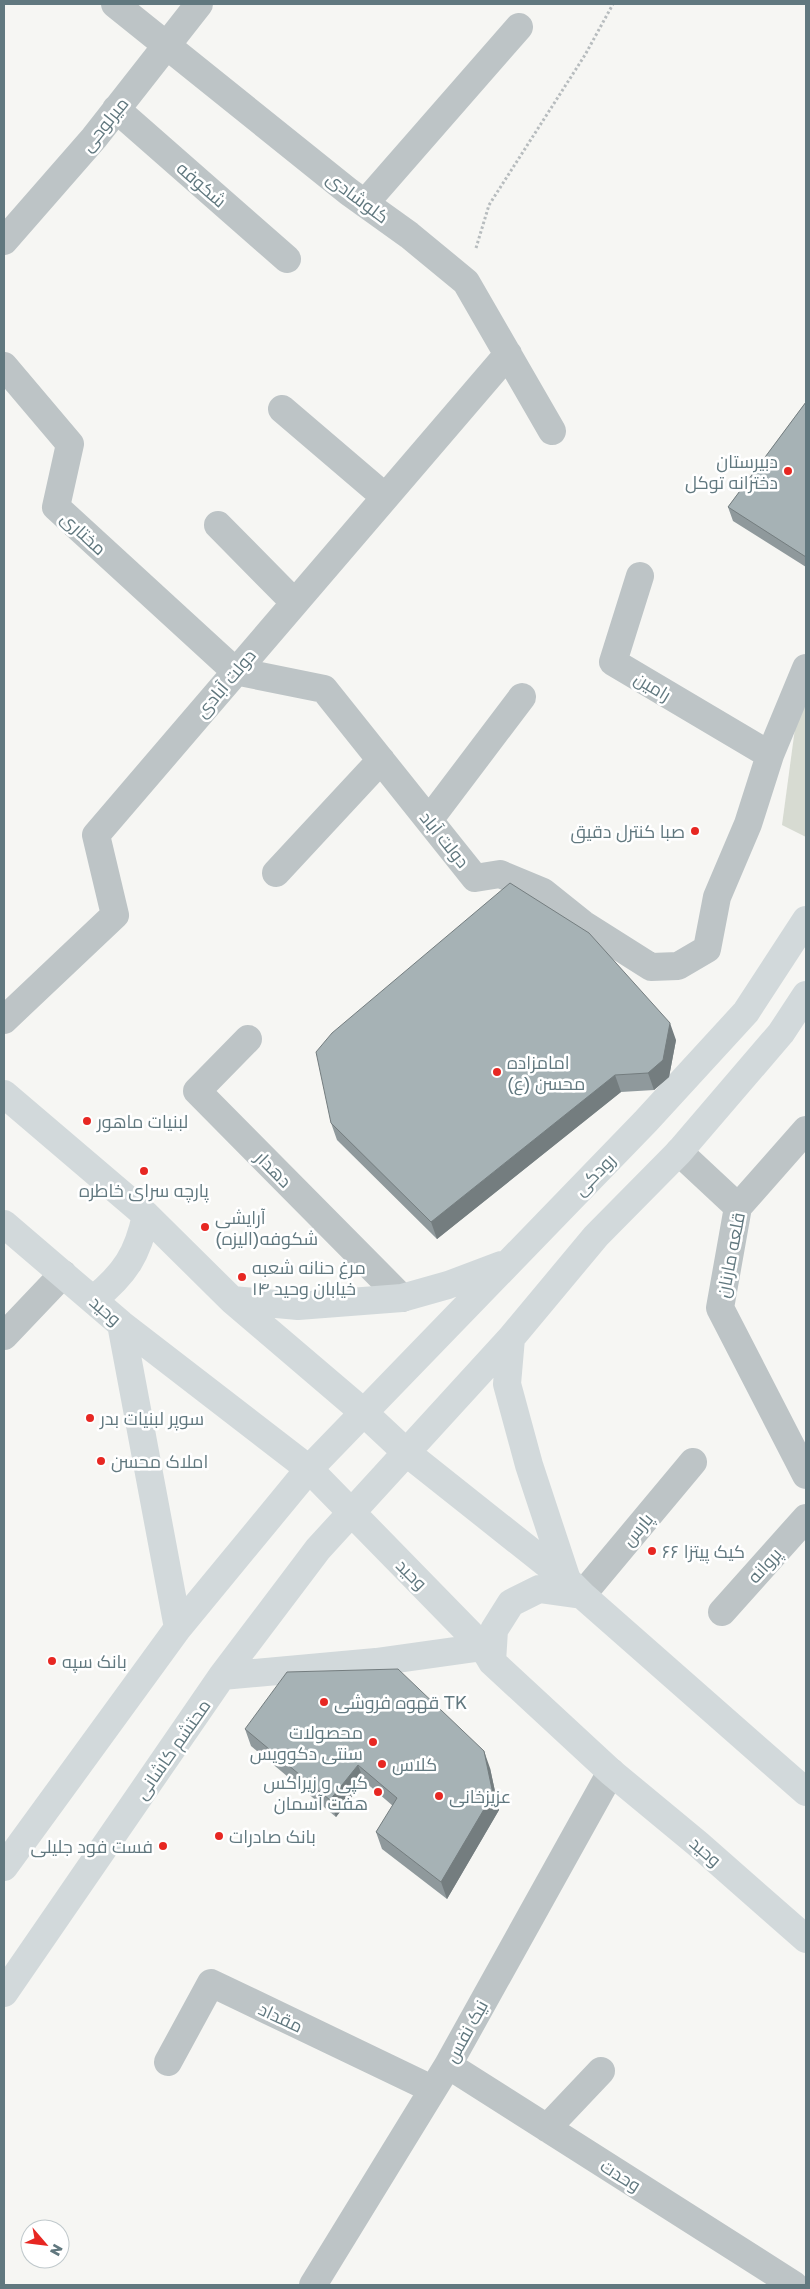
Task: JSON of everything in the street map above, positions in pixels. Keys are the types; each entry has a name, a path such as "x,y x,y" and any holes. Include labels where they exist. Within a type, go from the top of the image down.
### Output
{"main road":[{"name":"رودکی","path":"309,1469 362,1411 646,1121 746,1012 806,920"},
{"path":"407,1453 511,1338 596,1236 679,1152 782,1033 806,996"},
{"path":"4,1094 146,1215 232,1300 362,1411 407,1453 574,1588 806,1792"},
{"path":"94,1299 114,1283 130,1262 141,1240 146,1215"},
{"name":"وحید","path":"4,1224 121,1324 309,1469 487,1655 611,1772 698,1844 806,1939"},
{"path":"232,1300 298,1306 402,1298 448,1285 509,1262"},
{"path":"121,1324 178,1628"},
{"path":"511,1338 507,1384 529,1465 574,1588"},
{"name":"محتشم کاشانی","path":"4,1993 222,1676 318,1548 407,1453"},
{"path":"4,1867 178,1628 309,1469"},
{"path":"222,1676 376,1662 487,1655 494,1630 511,1603 539,1589 574,1588"}],"street":[{"name":"کلوشادی","path":"115,4 349,192 366,202 466,282 552,431"},
{"name":"میرلوحی","path":"4,241 94,138 199,4"},
{"path":"366,202 520,27"},
{"name":"شکوفه","path":"116,109 287,259"},
{"name":"دولت آبادی","path":"4,1020 115,915 96,835 508,354"},
{"name":"مختاری","path":"4,366 70,444 56,507 235,671"},
{"path":"282,409 385,497"},
{"path":"218,525 294,602"},
{"name":"رامین","path":"640,576 613,662 770,755"},
{"path":"770,755 806,668"},
{"name":"دولت آباد","path":"235,671 324,689 475,878 500,874 543,892 584,924 651,967 678,966 707,949 717,897 748,824 770,755"},
{"path":"429,820 522,698"},
{"path":"276,873 381,760"},
{"name":"دهدار","path":"248,1039 197,1091 402,1298"},
{"name":"قلعه مارنان","path":"806,1130 738,1207 720,1308 806,1474"},
{"path":"679,1152 738,1207"},
{"path":"4,1336 63,1274"},
{"name":"پارس","path":"574,1588 693,1462"},
{"name":"پروانه","path":"722,1612 806,1518"},
{"name":"نیک نفس","path":"313,2285 448,2065 611,1772"},
{"name":"مقداد","path":"168,2062 211,1983 432,2089"},
{"name":"وحدت","path":"448,2065 794,2285"},
{"path":"547,2128 601,2071"}],"path":[{"path":"466,282 489,205 585,55 613,4"}],"shaded area":[{"path":"806,705 806,837 782,825 796,721"}],"building":[{"name":"دبیرستان دخترانه توکل","path":"806,402 806,557 728,507"},
{"name":"امامزاده محسن (ع)","path":"510,883 589,933 670,1023 663,1060 648,1073 615,1075 431,1222 331,1123 316,1052 332,1033"},
{"name":"عزیزخانی","path":"398,1669 484,1751 493,1794 441,1882 376,1832 397,1798 358,1765 330,1800 245,1729 287,1672"}],"place":[{"name":"دبیرستان دخترانه توکل","path":"788,471"},
{"name":"صبا کنترل دقیق","path":"695,831"},
{"name":"امامزاده محسن (ع)","path":"497,1072"},
{"name":"لبنیات ماهور","path":"87,1121"},
{"name":"پارچه سرای خاطره","path":"144,1171"},
{"name":"آرایشی شکوفه(الیزه)","path":"205,1227"},
{"name":"مرغ حنانه شعبه ۱۴ خیابان وحید","path":"242,1277"},
{"name":"سوپر لبنیات بدر","path":"90,1418"},
{"name":"املاک محسن","path":"101,1461"},
{"name":"کیک پیتزا ۶۶","path":"652,1551"},
{"name":"بانک سپه","path":"52,1661"},
{"name":"قهوه فروشی TK","path":"324,1702"},
{"name":"محصولات سنتی دکوویس","path":"373,1742"},
{"name":"کلاس","path":"382,1764"},
{"name":"کپی و زیراکس هفت آسمان","path":"378,1792"},
{"name":"عزیزخانی","path":"439,1796"},
{"name":"بانک صادرات","path":"219,1836"},
{"name":"فست فود جلیلی","path":"163,1846"}]}
